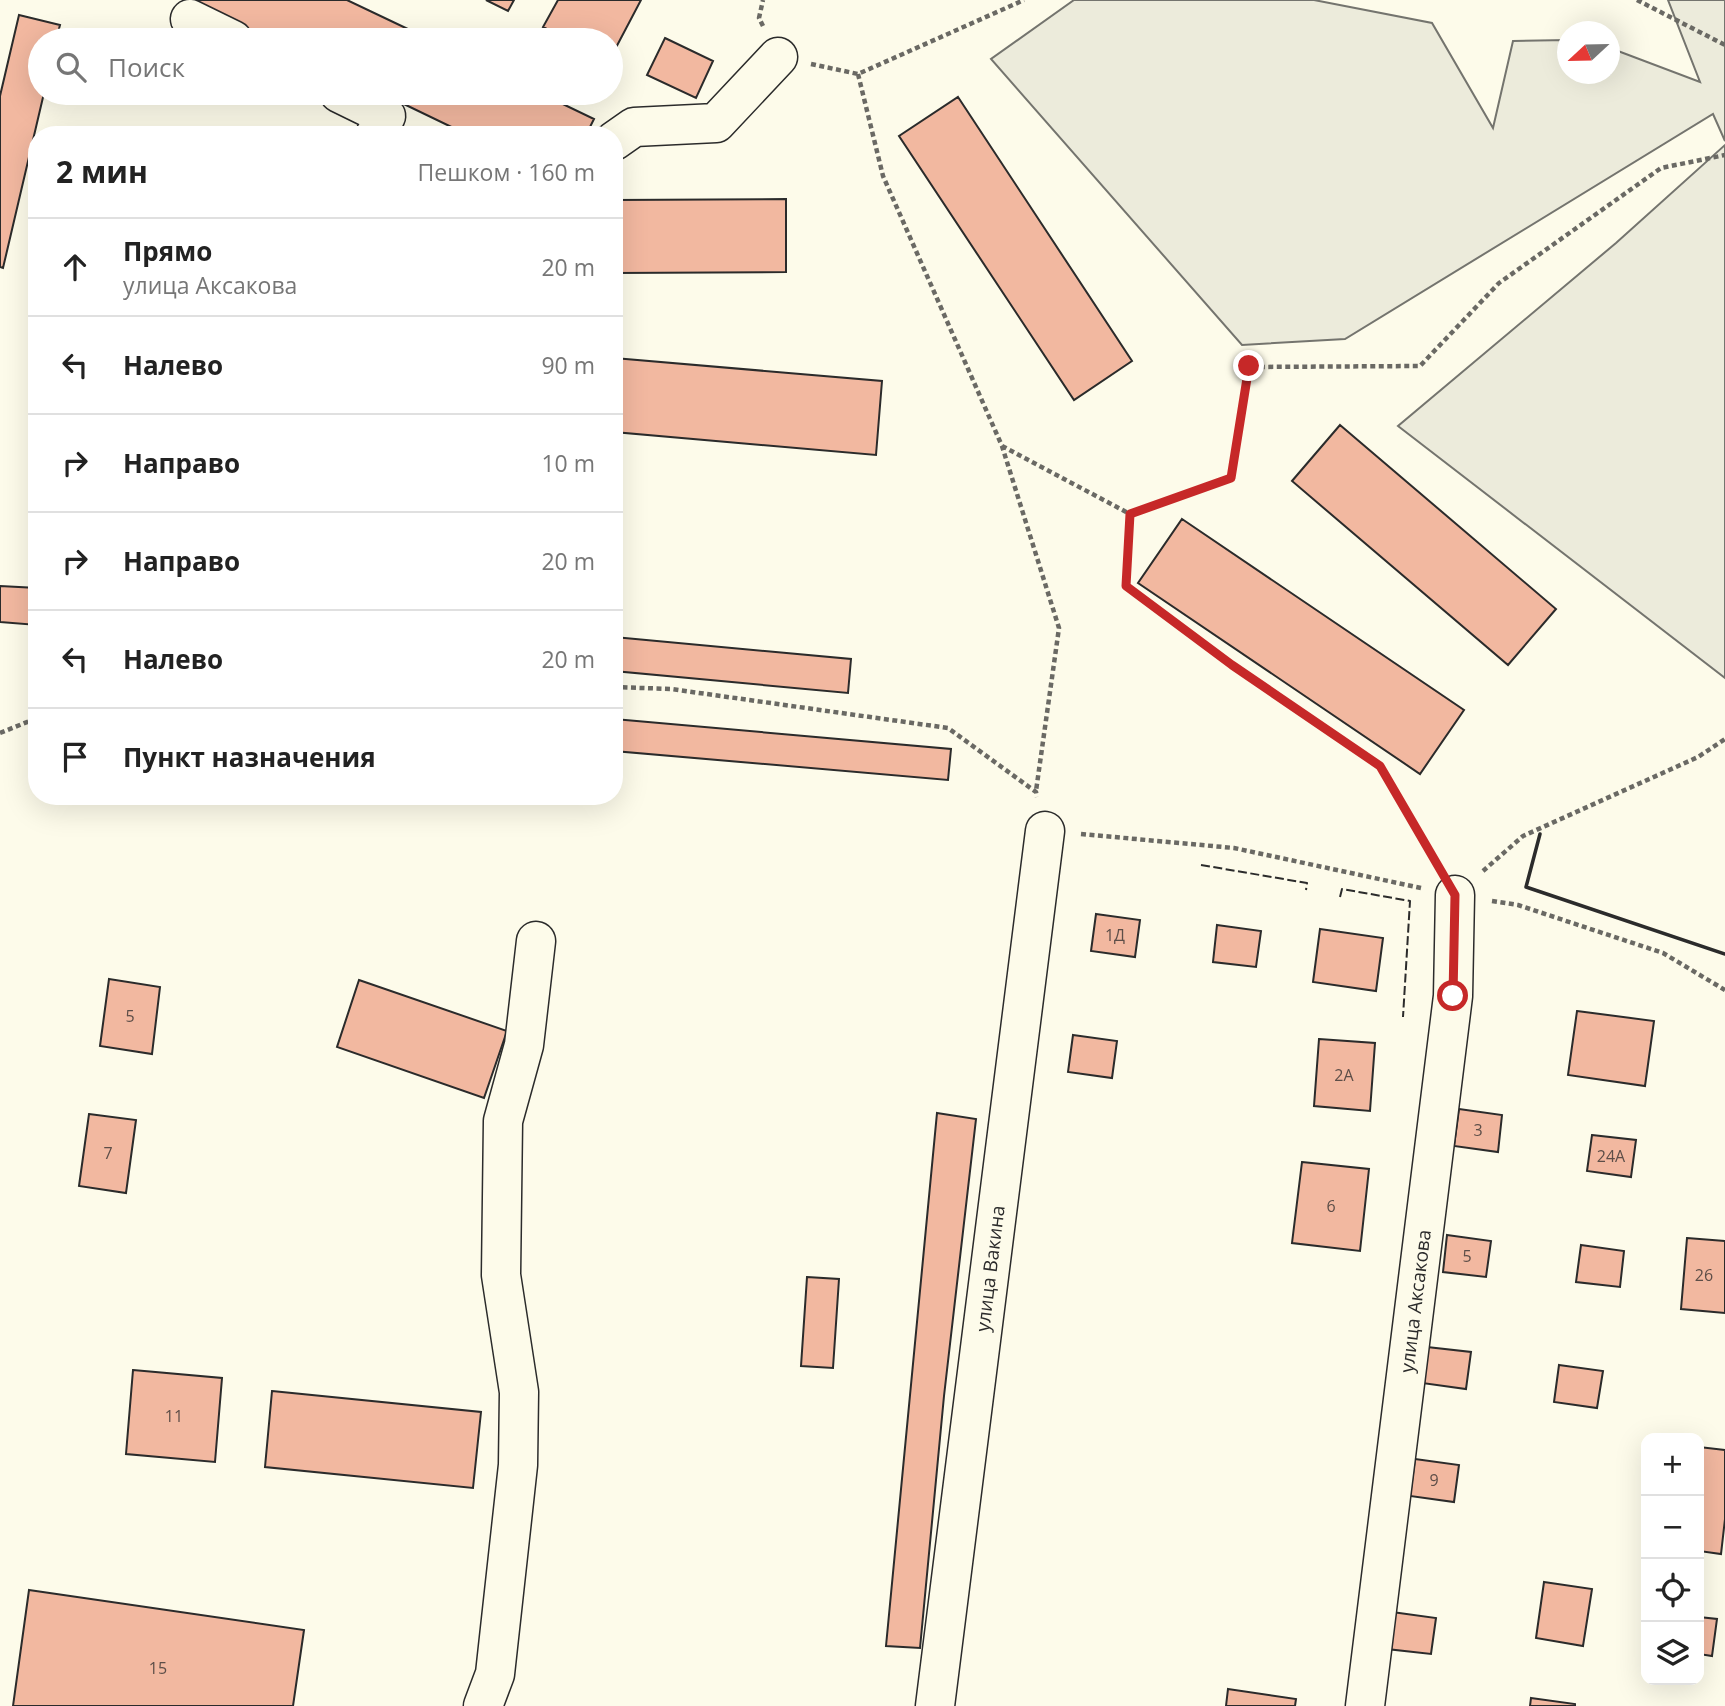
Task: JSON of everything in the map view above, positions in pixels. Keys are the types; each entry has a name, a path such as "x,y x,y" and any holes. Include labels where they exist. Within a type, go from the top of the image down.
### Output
{"street":[{"path":"190,19 208,28"},
{"path":"623,135 634,127 716,123 778,57"},
{"path":"364,105 386,116 380,126"},
{"name":"улица Вакина","path":"935,1706 1045,831"},
{"name":"улица Аксакова","path":"1365,1706 1453,996 1455,895"},
{"path":"483,1706 495,1674 518,1465 519,1392 501,1275 503,1121 524,1045 536,941"}],"path":[{"path":"1024,0 858,74 883,176 1002,446 1059,628 1036,792 1045,831 1234,848 1455,895 1518,905 1663,953 1725,990"},
{"path":"1637,0 1725,45"},
{"path":"1002,446 1130,514 1231,478 1249,366 1420,366 1499,283 1661,168 1725,155"},
{"path":"1130,514 1126,586 1232,665 1380,766 1455,895"},
{"path":"623,687 671,689 948,727 1036,792"},
{"path":"0,733 28,722"},
{"path":"1455,895 1523,836 1698,757 1725,739"}],"shaded area":[{"path":"1074,0 1314,0 1432,23 1493,128 1513,41 1557,40 1557,84 1620,84 1620,52 1700,82 1668,0 1725,0 1725,141 1713,114 1345,339 1242,345 991,59"},
{"path":"1725,145 1725,678 1398,426 1616,243"}],"building":[{"path":"199,0 347,0 406,28 246,28 197,5"},
{"path":"486,0 514,0 508,11"},
{"path":"558,0 641,0 623,34 623,28 543,27"},
{"path":"19,15 60,25 59,28 28,28 28,105 41,105 36,126 28,126 28,161 3,268 0,267 0,96"},
{"path":"665,38 713,61 696,98 647,75"},
{"path":"958,97 1132,361 1074,400 899,136"},
{"path":"406,105 565,105 594,119 590,126 449,126"},
{"path":"786,199 786,272 623,273 623,200"},
{"path":"623,359 882,381 876,455 623,433"},
{"path":"1340,425 1556,609 1508,665 1292,481"},
{"path":"1182,519 1464,710 1420,774 1138,583"},
{"path":"0,586 28,588 28,624 0,622"},
{"path":"623,638 851,659 848,693 623,672"},
{"path":"623,720 951,749 948,780 623,752"},
{"path":"1096,914 1140,920 1135,957 1091,951"},
{"path":"1217,925 1261,931 1256,967 1213,962"},
{"path":"1320,929 1383,938 1376,991 1313,982"},
{"path":"109,979 160,987 152,1054 100,1046"},
{"path":"359,980 507,1031 484,1098 337,1047"},
{"path":"1577,1011 1654,1021 1645,1086 1568,1075"},
{"path":"1073,1035 1117,1041 1112,1078 1068,1072"},
{"path":"1319,1039 1375,1043 1370,1111 1314,1106"},
{"path":"1459,1109 1502,1115 1498,1152 1454,1146"},
{"path":"937,1113 976,1119 944,1396 920,1648 886,1646"},
{"path":"89,1114 136,1120 126,1193 79,1186"},
{"path":"1592,1135 1636,1140 1631,1177 1587,1171"},
{"path":"1302,1162 1369,1169 1360,1251 1292,1243"},
{"path":"1447,1235 1491,1241 1486,1277 1443,1272"},
{"path":"1687,1238 1725,1241 1725,1313 1681,1309"},
{"path":"1581,1245 1624,1251 1620,1287 1576,1282"},
{"path":"807,1277 839,1279 833,1368 801,1366"},
{"path":"1427,1347 1471,1352 1466,1389 1422,1383"},
{"path":"1559,1365 1603,1371 1597,1408 1554,1402"},
{"path":"133,1370 222,1378 215,1462 126,1454"},
{"path":"272,1391 481,1412 473,1488 265,1467"},
{"path":"1704,1448 1725,1450 1725,1519 1721,1554 1704,1552"},
{"path":"1415,1459 1459,1465 1454,1502 1410,1496"},
{"path":"1544,1582 1592,1589 1583,1646 1536,1638"},
{"path":"29,1590 304,1630 293,1706 13,1706"},
{"path":"1392,1612 1436,1618 1431,1654 1387,1649"},
{"path":"1704,1618 1717,1619 1712,1656 1704,1655"},
{"path":"1228,1689 1296,1699 1295,1706 1226,1706"},
{"path":"1531,1698 1575,1704 1575,1706 1530,1706"}],"fence":[{"path":"1201,865 1307,883 1306,890"},
{"path":"1340,897 1342,889 1410,901 1403,1017"}],"wall":[{"path":"1540,834 1526,887 1725,954"}],"route":[{"path":"1249,366 1231,478 1130,514 1126,586 1232,665 1380,766 1455,895 1453,996"}]}
